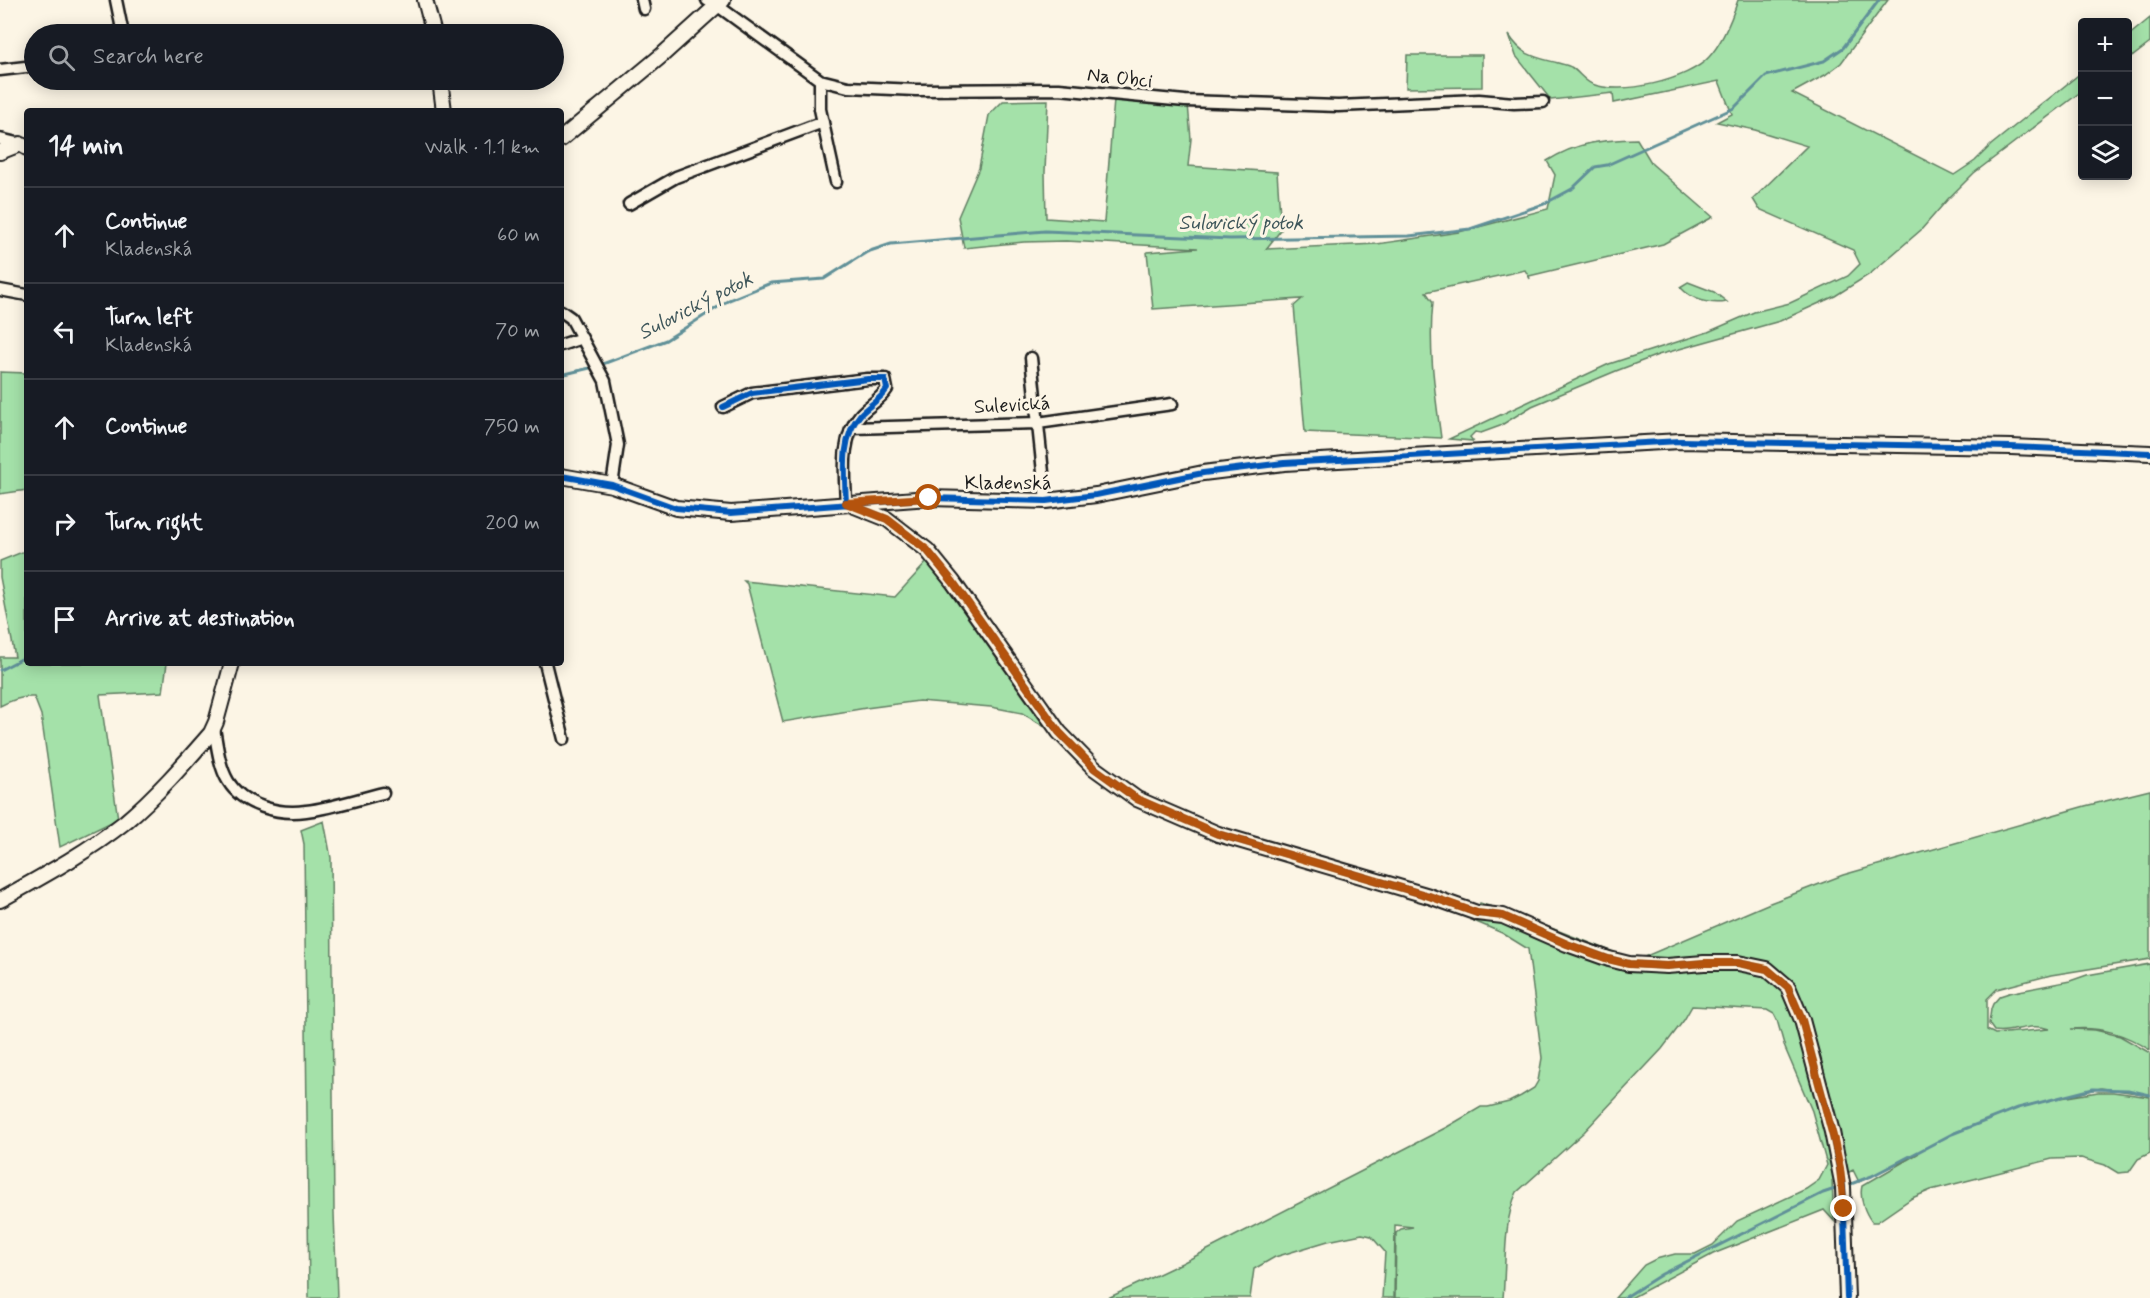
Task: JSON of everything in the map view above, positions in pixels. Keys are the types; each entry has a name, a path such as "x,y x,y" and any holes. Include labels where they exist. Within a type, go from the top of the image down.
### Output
{"street":[{"path":"116,0 121,24"},
{"path":"425,0 431,24"},
{"path":"564,136 716,2"},
{"name":"Na Obci","path":"716,2 820,80 848,87 916,90 1059,89 1196,102 1362,106 1479,100 1514,103 1543,102"},
{"path":"0,70 24,67"},
{"path":"820,80 820,109 836,182"},
{"path":"441,90 444,108"},
{"path":"629,204 676,177 823,122"},
{"path":"0,132 24,144"},
{"path":"0,139 24,145"},
{"path":"0,152 24,145"},
{"path":"0,290 24,295"},
{"path":"564,313 571,318 605,381 618,445 612,485"},
{"path":"564,344 582,338"},
{"path":"1031,358 1046,501"},
{"path":"723,407 752,393 885,379 887,389 856,420 847,443 846,503"},
{"name":"Sulevická","path":"852,428 1038,423 1172,404"},
{"name":"Kladenská","path":"564,477 612,485 676,508 731,513 929,498 1046,501 1096,495 1203,473 1284,463 1680,441 2012,447 2150,453"},
{"name":"Kladenská","path":"846,503 887,519 927,550 953,582 1059,732 1094,768 1137,799 1218,834 1429,896 1477,913 1503,916 1608,959 1629,964 1667,966 1738,963 1767,969 1788,987 1802,1020 1832,1132 1843,1187 1847,1298"},
{"path":"0,900 79,854 126,821 161,788 214,728 231,666"},
{"path":"546,666 564,739"},
{"path":"214,728 221,765 228,782 245,799 273,811 306,812 383,793"}],"green space":[{"path":"1738,0 1888,0 1841,63 1825,75 1792,93 1954,175 1975,161 1991,145 2078,75 2078,94 1974,173 1921,230 1870,274 1835,296 1780,321 1658,355 1616,371 1532,406 1500,426 1481,433 1475,432 1470,437 1473,441 1449,439 1609,364 1708,332 1754,312 1790,303 1848,276 1860,264 1853,250 1759,209 1753,199 1807,146 1755,130 1717,122 1732,114 1719,81 1614,103 1613,93 1551,100 1516,56 1509,35 1524,52 1570,66 1592,84 1604,87 1636,87 1671,79 1699,65 1718,45"},
{"path":"2150,18 2150,43 2132,57 2132,33"},
{"path":"1407,55 1482,55 1482,87 1406,88"},
{"path":"1048,100 1046,218 1104,222 1114,100 1188,104 1191,139 1188,166 1277,172 1281,230 1266,249 1377,244 1459,232 1548,209 1555,175 1547,161 1579,146 1612,140 1637,139 1652,164 1713,217 1663,244 1529,276 1530,279 1525,270 1426,292 1433,302 1432,353 1441,438 1305,432 1294,306 1302,299 1153,309 1147,252 1198,248 1066,241 1024,242 964,248 958,217 979,168 989,115 1003,101"},
{"path":"1688,282 1714,292 1727,302 1714,303 1696,298 1680,287"},
{"path":"0,372 24,373 24,490 0,494"},
{"path":"24,551 24,666 167,666 163,692 100,695 118,819 60,847 41,715 34,697 16,699 0,706 0,657 15,657 0,577 0,561"},
{"path":"928,561 1045,727 1022,713 991,707 919,701 783,722 747,584 744,581 895,597"},
{"path":"2150,790 2150,959 2051,975 1997,989 1987,999 1987,1030 1995,1034 2049,1029 2028,1027 1994,1031 1989,1024 1991,1009 2000,996 2009,993 2070,981 2087,975 2150,964 2150,1050 2112,1032 2082,1028 2071,1029 2095,1030 2120,1036 2150,1053 2150,1095 2101,1088 2061,1098 2098,1092 2150,1097 2150,1153 2138,1159 2129,1172 2118,1173 2105,1165 2081,1158 2052,1159 1931,1190 1912,1198 1877,1222 1872,1222 1863,1205 1862,1186 1919,1153 1859,1182 1853,1170 1832,1181 1834,1221 1824,1210 1713,1254 1631,1298 1615,1298 1644,1265 1675,1254 1695,1254 1713,1245 1737,1221 1806,1189 1819,1180 1827,1165 1812,1111 1785,1048 1774,1014 1767,1010 1692,1006 1662,1049 1584,1132 1517,1192 1507,1229 1503,1298 1395,1298 1396,1233 1401,1229 1413,1227 1395,1225 1394,1298 1382,1298 1385,1252 1371,1236 1362,1234 1328,1241 1275,1257 1254,1269 1250,1298 1108,1298 1360,1172 1481,1107 1509,1102 1534,1088 1538,1081 1542,1058 1528,949 1502,933 1474,921 1480,903 1624,956 1644,957 1770,903 1843,875 2085,806"},
{"path":"324,821 331,858 334,1213 337,1298 309,1298 304,844 301,830"}],"waterway":[{"name":"Sulovický potok","path":"600,365 666,340 729,300 771,283 824,279 867,252 891,244 1045,231 1230,239 1409,236 1470,229 1544,204 1572,189 1595,167 1607,165 1734,108 1766,76 1824,61 1843,48 1879,0"},
{"name":"Sulovický potok","path":"564,374 594,367"},
{"name":"Sulovický potok","path":"0,670 24,658"},
{"path":"1848,1185 1872,1176 1952,1134 2018,1108 2093,1089 2128,1090 2150,1095"},
{"path":"1624,1298 1662,1274 1823,1193 1838,1188"}],"cycle path":[{"path":"723,407 752,393 885,379 887,389 860,415 849,435 845,457 846,503"},
{"path":"564,477 612,485 676,508 731,513 929,498 1046,501 1096,495 1203,473 1284,463 1680,441 2011,447 2150,453"},
{"path":"850,504 887,519 927,550 953,582 1059,732 1094,768 1137,799 1218,834 1429,896 1477,913 1503,916 1567,944 1609,959 1629,964 1667,966 1738,963 1767,969 1788,987 1802,1020 1832,1132 1843,1187 1847,1298"}],"route":[{"path":"929,498 846,503 887,519 927,550 953,582 1059,732 1094,768 1137,799 1218,834 1429,896 1477,913 1503,916 1608,959 1629,964 1667,966 1738,963 1767,969 1788,987 1802,1020 1834,1140 1843,1187 1844,1209"}]}
